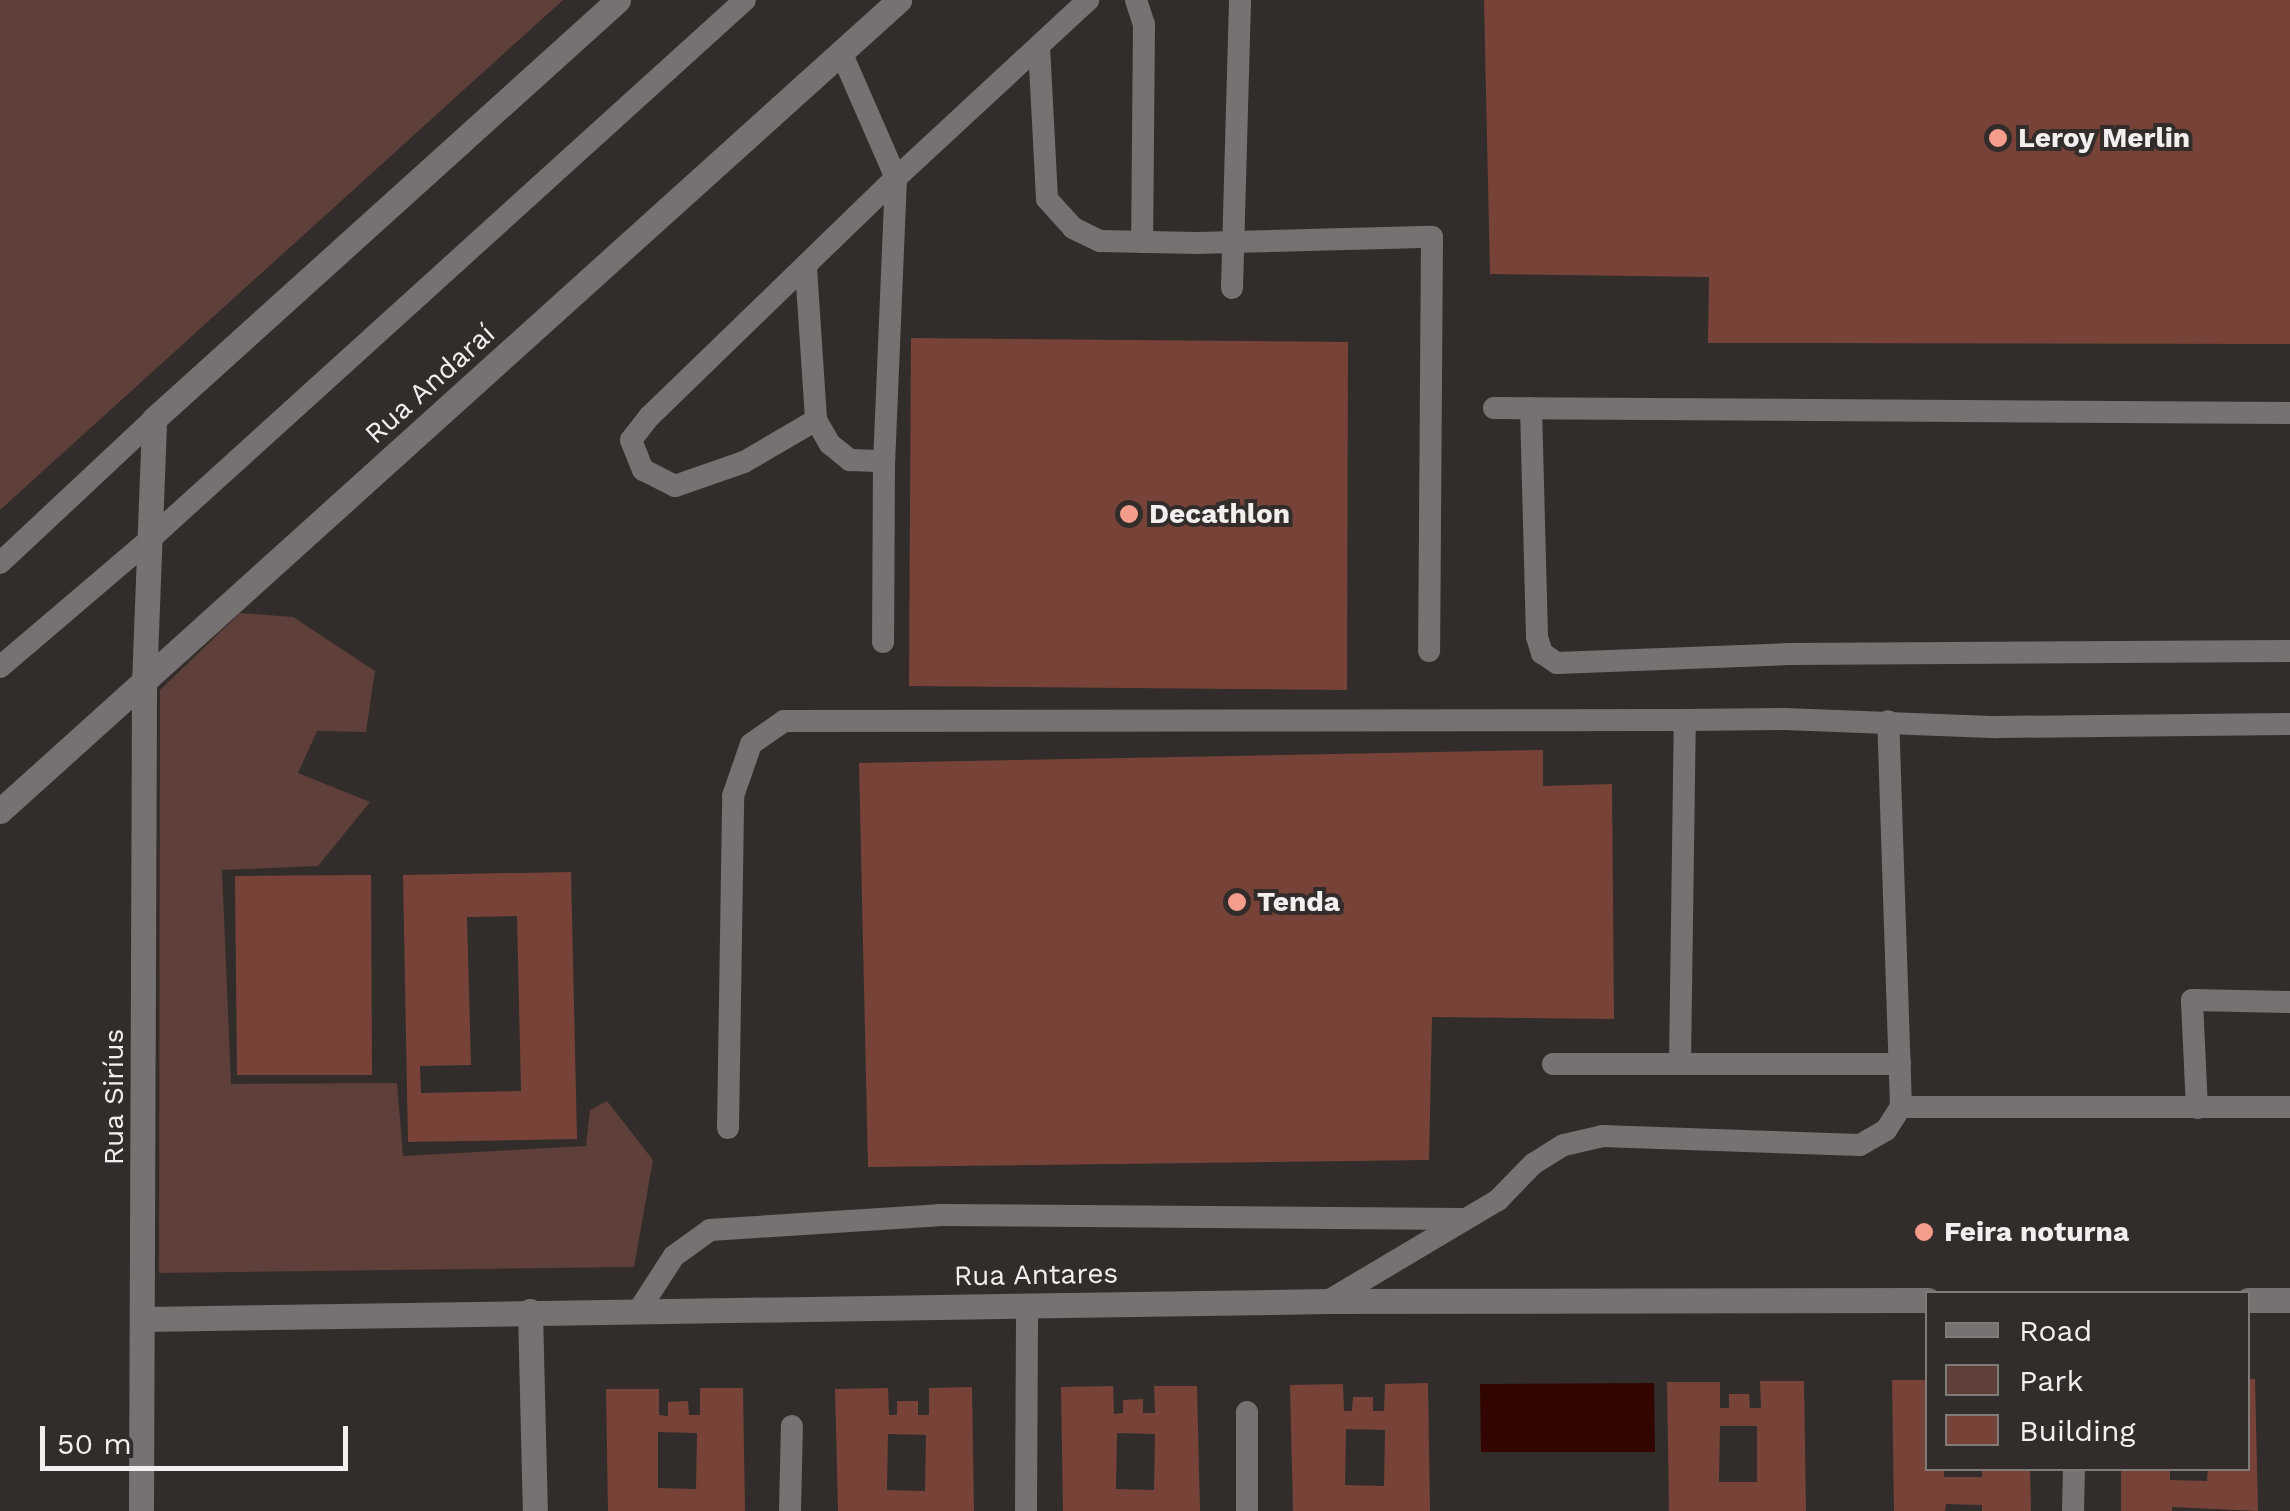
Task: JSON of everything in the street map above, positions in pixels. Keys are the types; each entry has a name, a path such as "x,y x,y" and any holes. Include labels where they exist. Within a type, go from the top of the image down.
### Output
{"street":[{"path":"154,419 618,0"},
{"name":"Rua Andaraí","path":"0,811 899,0"},
{"name":"Rua Siríus","path":"142,1511 144,684 154,419"},
{"name":"Rua Antares","path":"145,1319 1328,1301 1925,1300"},
{"path":"2250,1300 2290,1300"},
{"path":"530,1311 535,1511"}],"lane":[{"path":"0,668 149,540 745,0"},
{"path":"816,420 744,462 675,486 643,470 631,440 650,416 896,178 1088,0"},
{"path":"1136,0 1144,24 1142,242"},
{"path":"1232,288 1240,0"},
{"path":"1039,46 1047,199 1073,228 1100,241 1231,244 1432,237 1429,651"},
{"path":"841,52 896,178 884,460 883,642"},
{"path":"806,268 816,420 830,444 850,460 884,460"},
{"path":"1494,408 2290,413"},
{"path":"1532,408 1537,637 1542,653 1557,663 1857,653 2290,650"},
{"path":"0,563 154,419"},
{"path":"1680,1064 1685,720"},
{"path":"728,1128 733,796 752,744 784,721 1888,721 1998,727 2290,724"},
{"path":"1328,1301 1498,1200 1533,1164 1564,1146 1602,1136 1860,1145 1886,1130 1902,1107 1888,721"},
{"path":"2197,1108 2192,1000 2290,1002"},
{"path":"1553,1064 1900,1064"},
{"path":"1902,1107 2290,1107"},
{"path":"639,1310 674,1256 710,1230 938,1214 1466,1219"},
{"path":"1026,1511 1027,1305"},
{"path":"1247,1412 1247,1511"},
{"path":"790,1511 792,1426"},
{"path":"2073,1511 2074,1471"}],"green space":[{"path":"0,0 563,0 0,510"},
{"path":"240,613 293,617 375,671 366,732 317,731 298,773 370,802 318,866 222,870 231,1084 397,1083 403,1156 586,1146 590,1110 607,1101 653,1160 634,1267 159,1273 160,690"}],"shaded area":[{"path":"1654,1383 1655,1452 1481,1452 1480,1384"}],"building":[{"name":"Leroy Merlin","path":"1484,0 2290,0 2290,344 1708,343 1709,277 1490,274"},
{"name":"Decathlon","path":"911,338 1348,342 1347,690 909,686"},
{"name":"Tenda","path":"1543,750 1543,786 1612,784 1614,1019 1432,1017 1429,1160 868,1167 859,763"},
{"path":"571,872 577,1139 408,1142 403,875","holes":["517,916 521,1091 421,1093 420,1066 471,1065 467,917"]},
{"path":"371,875 372,1075 237,1075 235,876"},
{"path":"2250,1379 2255,1379 2258,1511 2172,1507 2172,1511 2121,1511 2121,1471 2170,1471 2170,1480 2207,1481 2208,1471 2250,1471"},
{"path":"1892,1380 1925,1380 1925,1471 1944,1471 1944,1477 1982,1477 1982,1471 2030,1471 2031,1511 1982,1511 1982,1505 1946,1504 1945,1511 1894,1511"},
{"path":"1760,1381 1804,1381 1806,1511 1669,1511 1667,1382 1720,1382 1720,1408 1729,1408 1729,1394 1749,1394 1750,1408 1761,1408","holes":["1720,1426 1757,1426 1757,1482 1719,1482"]},
{"path":"1428,1383 1430,1511 1293,1511 1290,1385 1343,1384 1344,1411 1352,1411 1353,1397 1373,1397 1373,1411 1384,1411 1385,1384","holes":["1346,1429 1385,1430 1384,1486 1345,1485"]},
{"path":"1113,1386 1114,1414 1123,1413 1123,1400 1143,1399 1143,1413 1155,1413 1154,1386 1197,1386 1200,1511 1063,1511 1061,1387","holes":["1117,1433 1155,1434 1154,1490 1116,1489"]},
{"path":"972,1387 974,1511 838,1511 835,1389 888,1388 889,1415 897,1415 897,1401 918,1401 918,1415 929,1415 929,1388","holes":["888,1434 926,1435 925,1491 887,1490"]},
{"path":"700,1388 743,1388 745,1511 608,1511 606,1389 659,1389 659,1415 668,1416 668,1402 688,1401 689,1415 700,1415","holes":["658,1432 697,1433 696,1489 658,1488"]}],"place":[{"name":"Leroy Merlin","path":"1998,138"},
{"name":"Decathlon","path":"1129,514"},
{"name":"Tenda","path":"1237,902"},
{"name":"Feira noturna","path":"1924,1232"}]}
